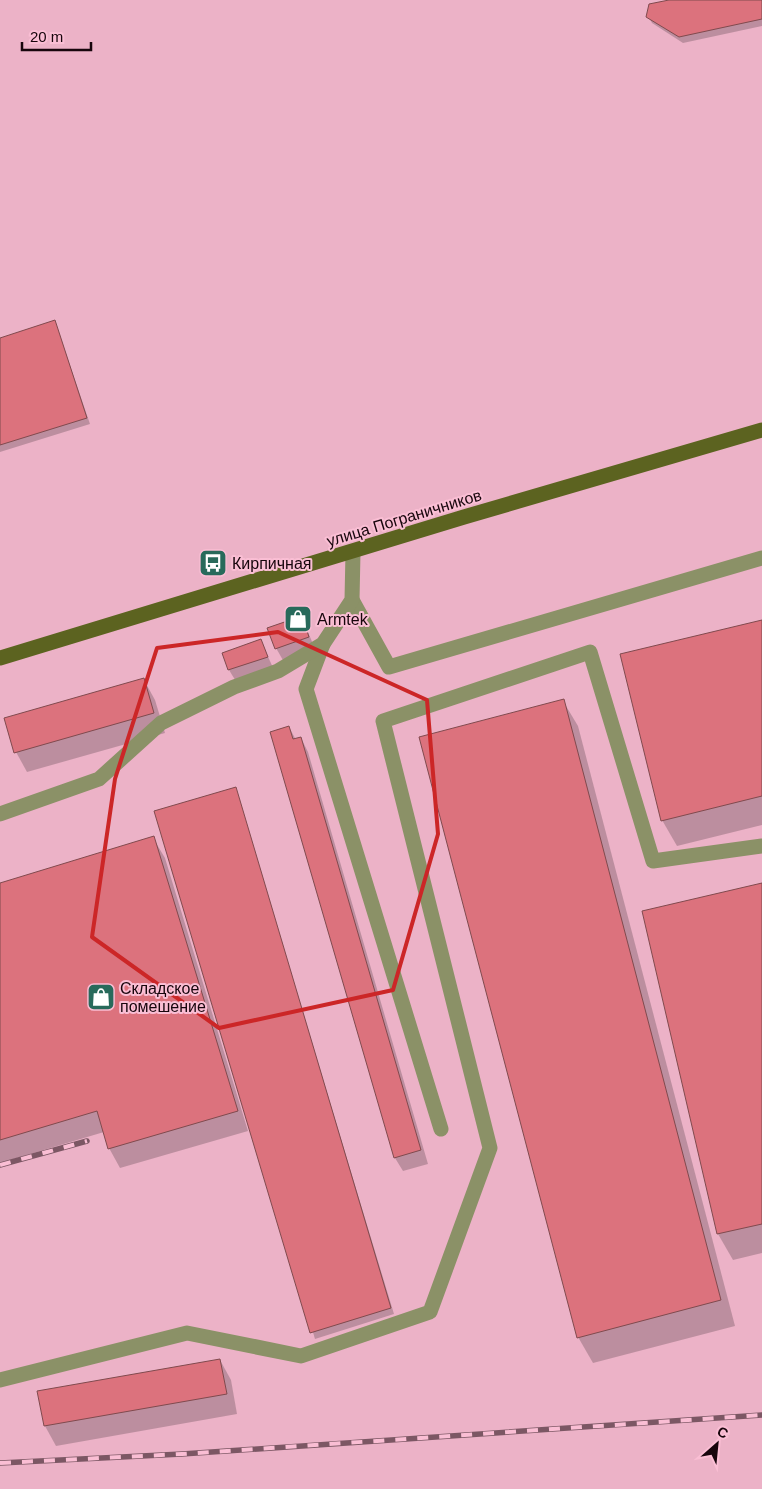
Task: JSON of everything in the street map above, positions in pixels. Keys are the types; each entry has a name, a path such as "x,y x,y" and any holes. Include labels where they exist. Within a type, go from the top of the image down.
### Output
{"main road":[{"name":"улица Пограничников","path":"0,658 762,430"}],"lane":[{"path":"353,552 352,600 389,667 762,558"},
{"path":"352,600 323,644 306,689 441,1129"},
{"path":"0,814 99,779 160,723 234,686 278,671 323,644"},
{"path":"0,1380 187,1333 301,1356 430,1312 490,1148 383,721 590,652 653,861 762,846"}],"highlighted area":[{"path":"278,632 427,700 438,834 393,990 219,1028 92,937 115,779 157,648"}],"building":[{"path":"669,0 762,0 762,19 679,37 646,17 649,4"},
{"path":"55,320 87,418 0,445 0,338"},
{"path":"302,616 309,637 275,649 267,628"},
{"path":"762,620 762,796 661,821 620,654"},
{"path":"261,639 268,657 228,670 222,653"},
{"path":"144,678 154,713 14,753 4,718"},
{"path":"564,699 721,1300 577,1338 419,737"},
{"path":"289,726 293,739 301,737 421,1150 394,1158 270,732"},
{"name":"Складское помешение","path":"236,787 391,1308 310,1333 154,811"},
{"name":"Складское помешение","path":"154,836 238,1111 108,1149 97,1111 0,1140 0,883"},
{"path":"762,883 762,1224 717,1234 642,911"},
{"path":"220,1359 227,1394 44,1426 37,1391"}],"railway":[{"path":"0,1165 87,1141"},
{"path":"0,1463 182,1454 762,1415"}],"place":[{"name":"Кирпичная","path":"213,563"},
{"name":"Armtek","path":"298,619"},
{"name":"Складское помешение","path":"101,997"}]}
